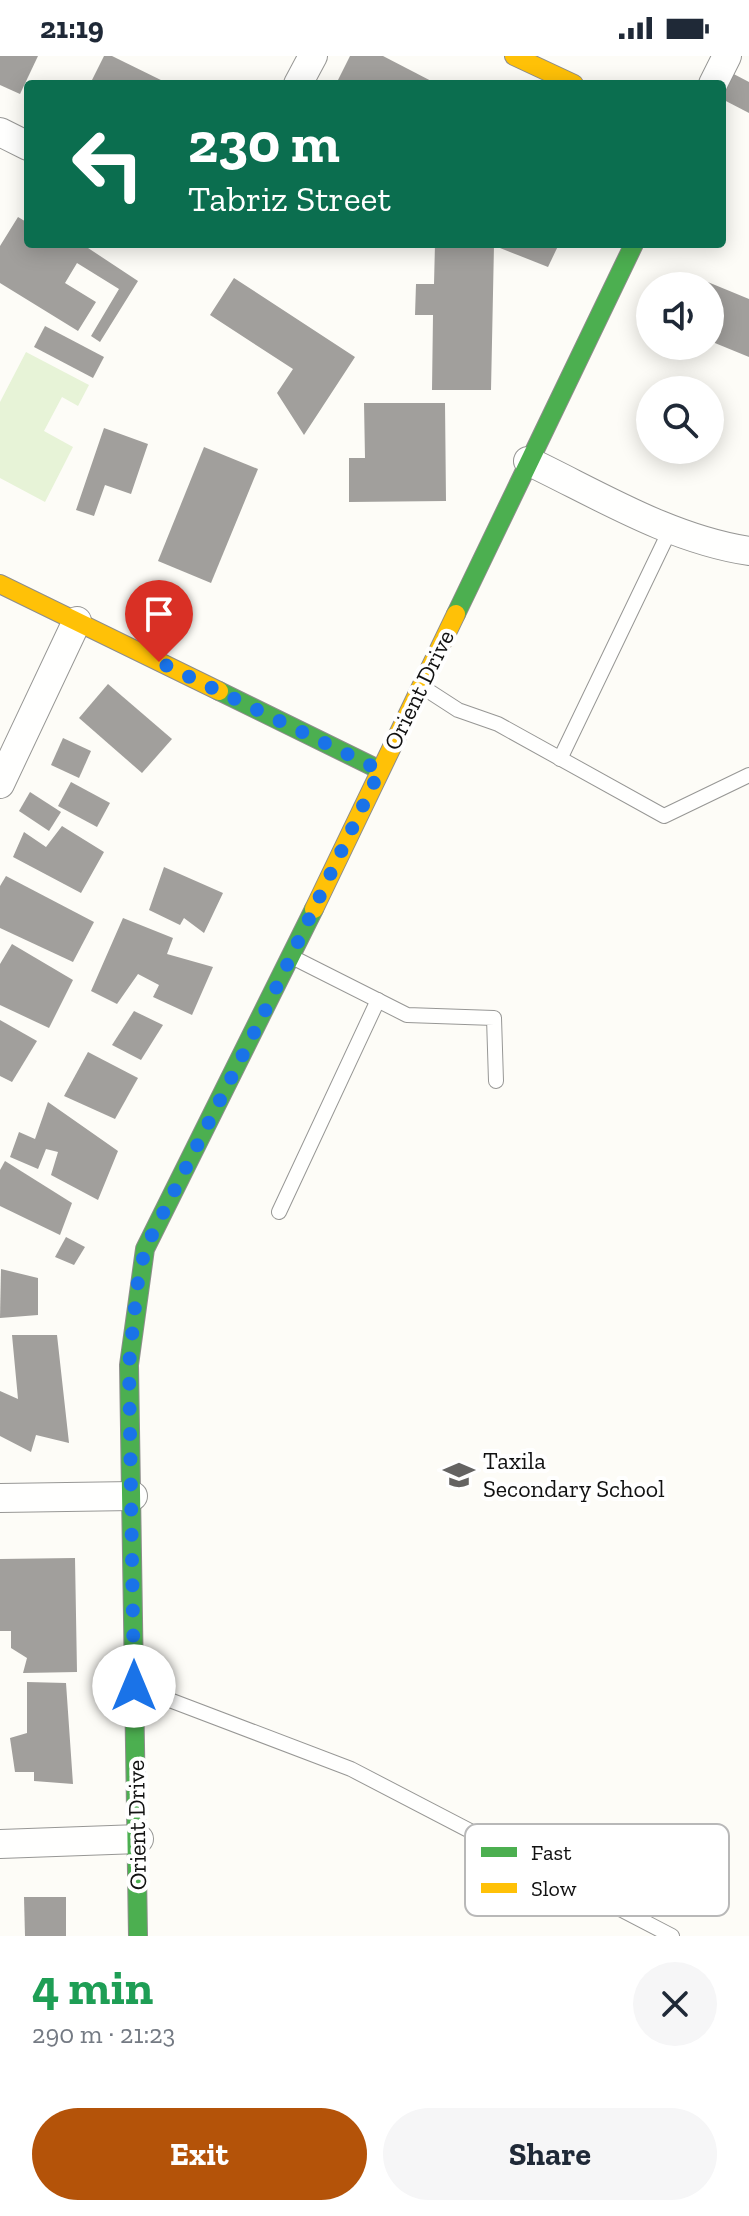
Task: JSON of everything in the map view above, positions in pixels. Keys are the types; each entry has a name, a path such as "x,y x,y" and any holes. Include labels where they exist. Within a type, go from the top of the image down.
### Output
{"street":[{"path":"300,80 313,56"},
{"path":"514,56 565,80"},
{"path":"715,80 727,56"},
{"path":"0,132 24,144"},
{"name":"Orient Drive","path":"138,1936 139,1839 129,1365 137,1287 145,1249 291,957 632,248"},
{"path":"528,461 670,530 721,547 749,551"},
{"path":"0,584 380,770"},
{"path":"0,784 77,621"},
{"path":"0,1498 133,1496"},
{"path":"0,1844 139,1839"}],"lane":[{"path":"560,759 670,530"},
{"path":"421,686 458,710 498,724 664,816 749,775"},
{"path":"291,957 407,1015 494,1018 496,1081"},
{"path":"279,1212 378,1000"},
{"path":"134,1686 351,1769 465,1828"},
{"path":"634,1916 672,1936"}],"green space":[{"path":"26,352 89,385 78,406 62,397 44,431 73,447 45,502 0,478 0,402"}],"building":[{"path":"0,56 38,56 20,94 0,85"},
{"path":"104,56 112,56 161,80 92,80"},
{"path":"350,56 383,56 429,80 338,80"},
{"path":"726,70 749,82 749,113 726,101"},
{"path":"18,217 24,221 24,248 88,248 138,281 100,342 91,336 119,289 77,263 65,283 96,302 78,331 0,283 0,246"},
{"path":"435,248 494,248 491,390 432,390 433,315 415,315 416,284 434,284"},
{"path":"500,248 557,248 548,267"},
{"path":"234,278 355,357 304,435 277,393 293,369 210,315"},
{"path":"724,289 749,299 749,357 724,347"},
{"path":"45,326 104,357 93,378 34,347"},
{"path":"364,403 445,403 446,501 349,502 349,458 365,458"},
{"path":"104,428 148,444 131,494 105,485 94,516 76,510"},
{"path":"204,447 258,469 211,583 158,561"},
{"path":"108,684 172,739 142,773 79,718"},
{"path":"63,738 91,751 79,778 51,765"},
{"path":"71,782 110,803 97,827 58,806"},
{"path":"30,792 61,812 49,831 19,811"},
{"path":"62,826 104,852 81,893 13,857 24,832 46,847"},
{"path":"164,867 223,893 204,933 184,918 180,925 149,910"},
{"path":"6,876 94,922 73,962 0,928 0,886"},
{"path":"123,918 173,938 167,954 213,967 192,1015 153,997 159,985 138,974 117,1004 91,991"},
{"path":"12,944 73,980 49,1028 0,1005 0,964"},
{"path":"134,1011 163,1025 141,1060 112,1045"},
{"path":"0,1020 37,1041 12,1082 0,1076"},
{"path":"88,1052 138,1078 115,1119 64,1096"},
{"path":"48,1102 118,1151 98,1200 51,1175 58,1152 46,1149 38,1169 10,1157 19,1132 35,1139"},
{"path":"5,1161 72,1203 60,1235 0,1206 0,1170"},
{"path":"66,1237 85,1247 74,1265 55,1257"},
{"path":"1,1269 38,1278 38,1315 0,1318"},
{"path":"12,1335 57,1335 69,1443 36,1435 31,1452 0,1436 0,1391 18,1399"},
{"path":"75,1558 77,1672 23,1673 27,1658 11,1648 11,1631 0,1631 0,1559"},
{"path":"27,1682 66,1683 73,1784 34,1781 34,1772 15,1772 10,1738 27,1733"},
{"path":"24,1897 66,1897 66,1936 25,1936"}],"traffic: fast":[{"path":"456,614 632,248"},
{"path":"219,691 380,770"},
{"path":"138,1936 129,1365 145,1249 314,909"}],"traffic: slow":[{"path":"514,56 565,80"},
{"path":"0,584 219,691"},
{"path":"314,909 456,614"}],"place":[{"name":"Taxila Secondary School","path":"459,1475"}],"route":[{"path":"134,1686 129,1365 137,1287 145,1249 268,1005 380,770 159,662"}]}
